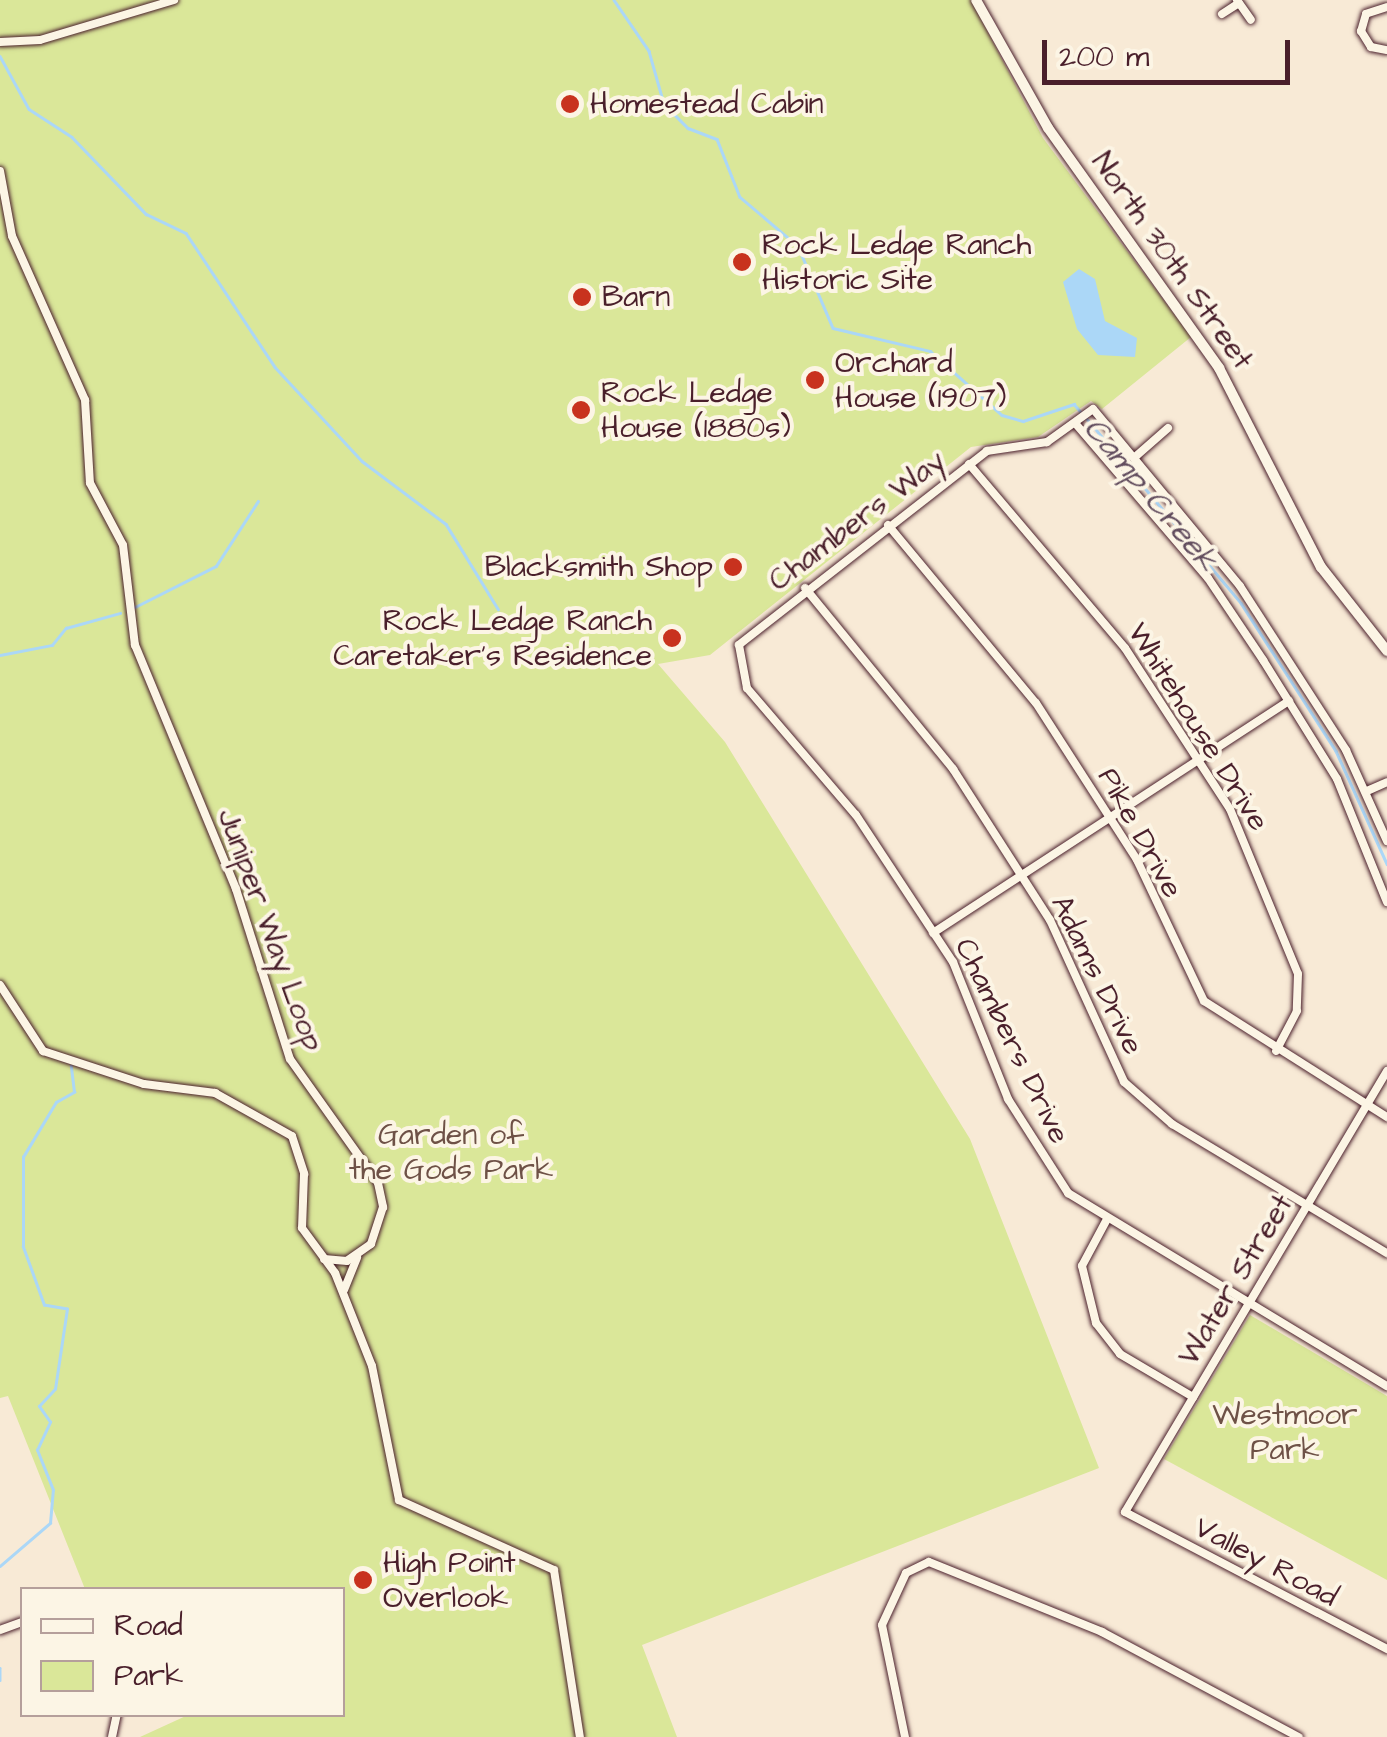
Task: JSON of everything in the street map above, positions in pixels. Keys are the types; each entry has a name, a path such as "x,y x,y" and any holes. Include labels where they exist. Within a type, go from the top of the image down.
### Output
{"main road":[{"name":"North 30th Street","path":"976,0 1054,136 1205,344 1321,567 1387,651"}],"street":[{"path":"6,40 174,0"},
{"path":"1222,14 1238,2 1251,20"},
{"path":"1387,7 1371,4 1362,37 1387,50"},
{"name":"Juniper Way Loop","path":"0,171 12,236 85,400 90,483 123,544 135,645 236,890 279,1030 378,1184 378,1227 357,1258 344,1293"},
{"name":"Chambers Way","path":"736,655 749,632 994,447 1047,442 1093,408 1135,457"},
{"path":"1075,423 1208,578 1337,779 1387,902"},
{"path":"1168,428 1135,457 1240,586 1368,790 1387,841"},
{"name":"Whitehouse Drive","path":"969,464 1125,648 1199,760 1247,843 1298,974 1297,1011 1276,1050"},
{"name":"Pike Drive","path":"888,525 1028,693 1110,817 1197,992 1276,1050 1387,1117"},
{"name":"Adams Drive","path":"805,588 945,758 1020,875 1124,1082 1172,1124 1387,1252"},
{"path":"725,654 736,655"},
{"name":"Chambers Drive","path":"736,655 747,688 856,816 933,933 1020,1120 1068,1193 1106,1221 1387,1386"},
{"path":"933,933 1288,701"},
{"path":"1368,790 1387,782"},
{"path":"0,986 42,1051 144,1084 215,1093 274,1122 301,1153 302,1228 344,1293 381,1394 399,1500 556,1573 580,1737"},
{"name":"Water Street","path":"1125,1512 1387,1071"},
{"path":"1106,1221 1082,1266 1096,1323 1120,1354 1193,1398"},
{"path":"324,1259 357,1258"},
{"name":"Valley Road","path":"1125,1512 1387,1649"},
{"path":"918,1737 906,1734 881,1633 906,1573 923,1563 1150,1656 1299,1737"}],"green space":[{"name":"Garden of the Gods Park","path":"0,0 971,0 1043,138 1191,337 1102,409 1091,401 1038,437 971,447 710,655 658,664 725,742 970,1139 1099,1468 642,1645 677,1737 140,1737 184,1717 345,1717 345,1587 84,1587 8,1396 0,1398"},
{"name":"Westmoor Park","path":"1250,1315 1387,1396 1387,1580 1164,1459"}],"water":[{"path":"1079,269 1095,279 1105,321 1137,338 1135,357 1098,355 1077,329 1063,282"}],"waterway":[{"name":"Camp Creek","path":"614,0 649,51 664,104 688,128 717,139 740,197 798,246 833,328 930,351 1002,415 1023,421 1074,404 1241,603 1336,751 1387,864"},
{"path":"0,56 29,109 72,137 146,214 186,233 275,367 362,461 446,524 498,609"},
{"path":"131,609 216,566 258,501"},
{"path":"0,655 52,645 66,628 120,613"},
{"path":"0,1566 50,1523 53,1490 37,1450 50,1422 39,1406 55,1389 67,1309 44,1305 23,1247 23,1157 56,1102 74,1092 71,1066"},
{"path":"0,1668 0,1680"}],"place":[{"name":"Homestead Cabin","path":"570,104"},
{"name":"Rock Ledge Ranch Historic Site","path":"742,262"},
{"name":"Barn","path":"582,297"},
{"name":"Orchard House (1907)","path":"815,380"},
{"name":"Rock Ledge House (1880s)","path":"581,410"},
{"name":"Blacksmith Shop","path":"733,567"},
{"name":"Rock Ledge Ranch Caretaker's Residence","path":"672,638"},
{"name":"High Point Overlook","path":"363,1580"}]}
